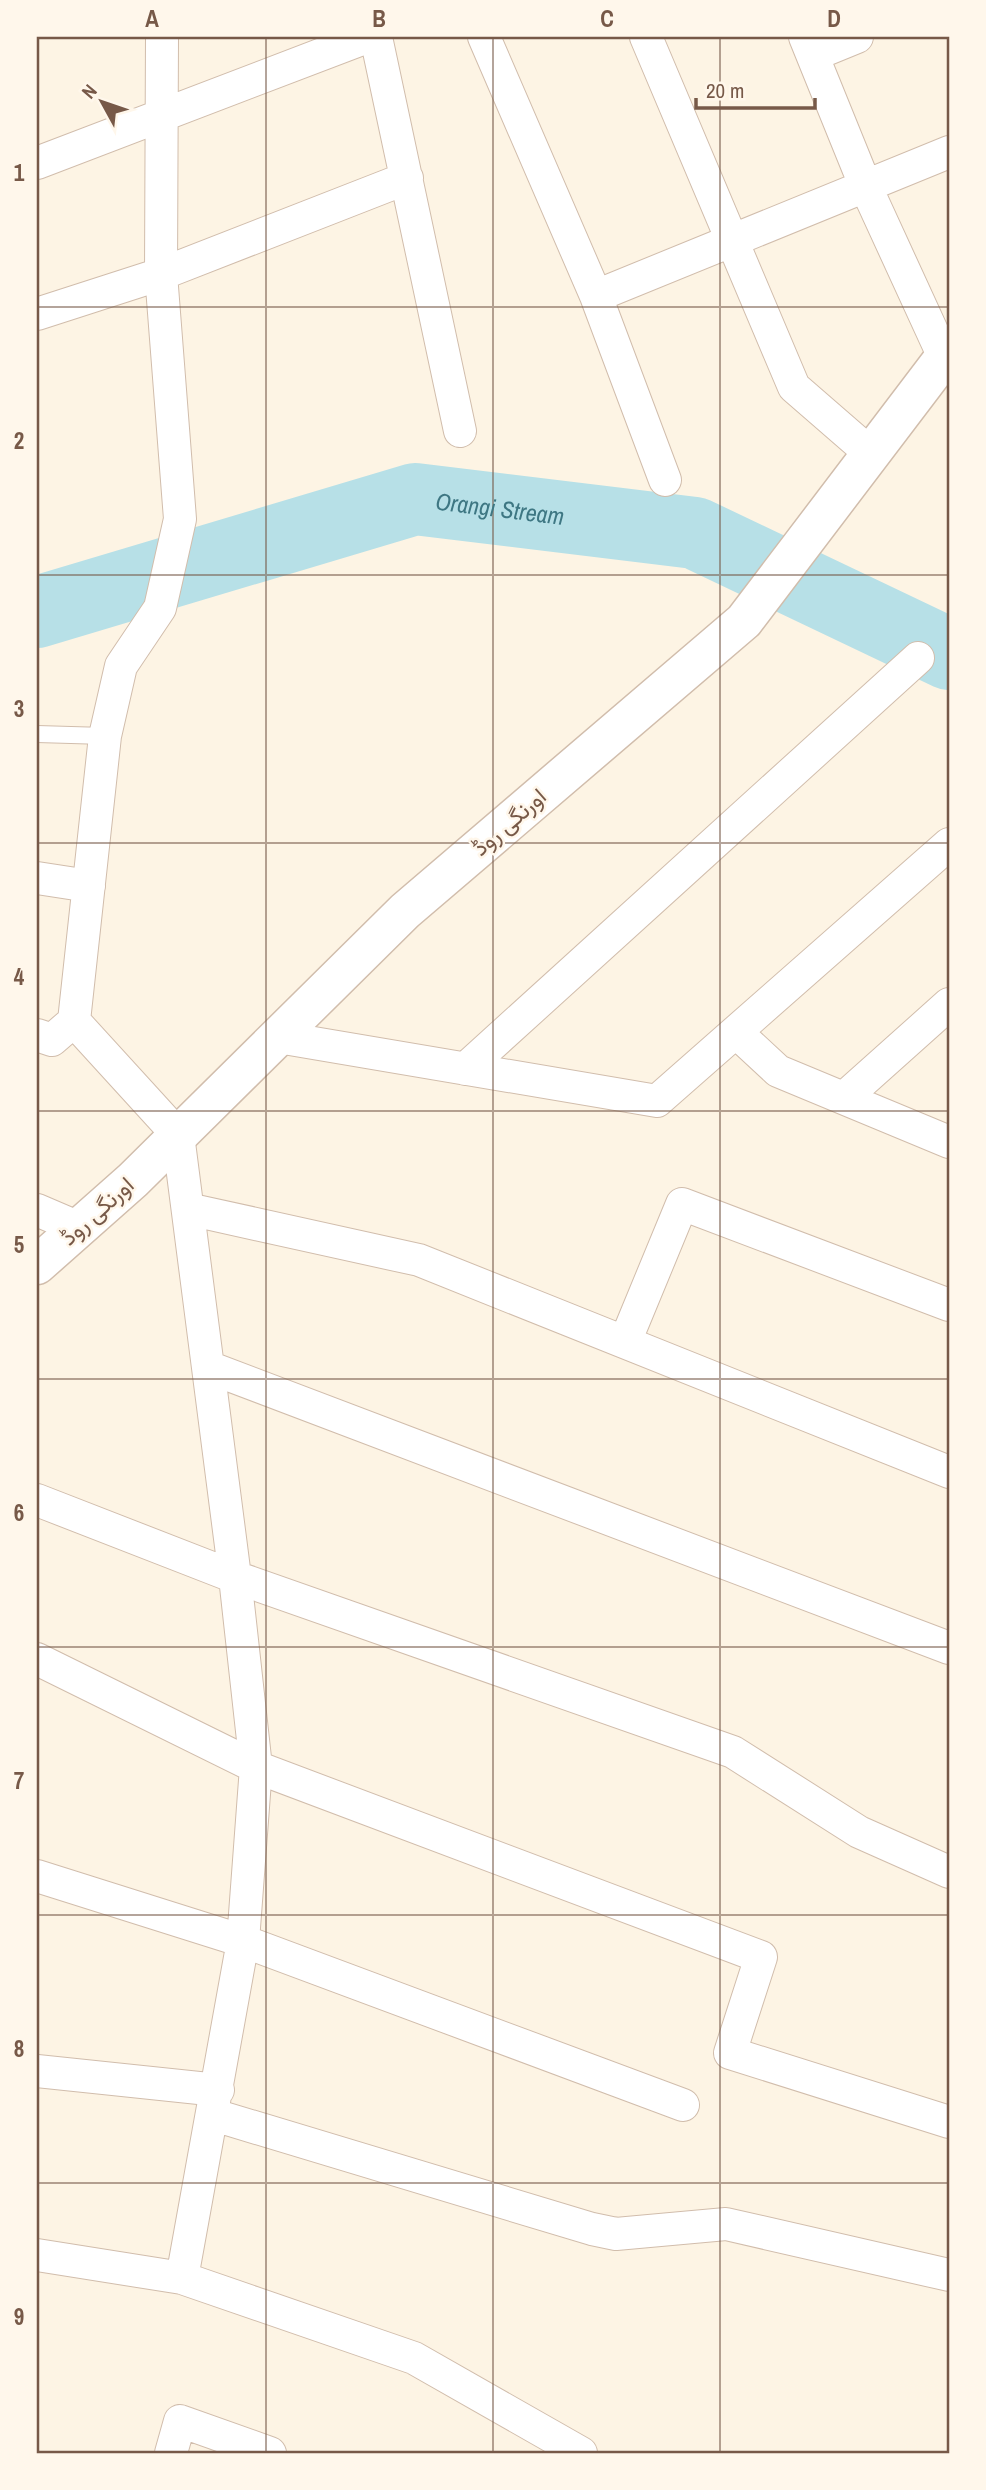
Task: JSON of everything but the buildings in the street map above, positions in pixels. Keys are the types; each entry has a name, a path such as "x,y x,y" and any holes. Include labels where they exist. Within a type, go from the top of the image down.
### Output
{"street":[{"path":"37,1035 52,1040 74,1021 105,736 121,666 160,608 180,519 161,274 162,37"},
{"path":"37,163 367,37"},
{"path":"376,37 460,431"},
{"path":"484,37 596,296 665,480"},
{"path":"646,37 794,387 870,453"},
{"path":"857,37 809,46 865,185 947,359"},
{"path":"596,296 949,152"},
{"path":"37,314 161,274 407,178"},
{"name":"اورنگی روڈ","path":"37,1265 178,1135 405,911 744,621 870,453 947,359"},
{"path":"465,1069 918,658"},
{"path":"278,1037 657,1101 949,844"},
{"path":"37,878 89,886"},
{"path":"845,1097 949,1004"},
{"path":"74,1021 178,1135 235,1577 256,1766 243,1941 216,2102 182,2278"},
{"path":"736,1032 778,1071 949,1142"},
{"path":"625,1342 682,1204 949,1306"},
{"path":"188,1209 419,1260 949,1472"},
{"path":"37,1210 79,1228"},
{"path":"208,1367 949,1648"},
{"path":"37,1500 235,1577 733,1752 859,1832 949,1872"},
{"path":"37,1659 256,1766 761,1957 730,2053 949,2122"},
{"path":"37,1876 243,1941 683,2105"},
{"path":"37,2071 216,2102 592,2229 616,2234 726,2224 949,2275"},
{"path":"37,2255 182,2278 414,2358 581,2453"},
{"path":"171,2453 180,2421 270,2453"}],"lane":[{"path":"37,734 105,736"}],"waterway":[{"name":"Orangi Stream","path":"37,612 415,499 695,533 949,654"}]}
